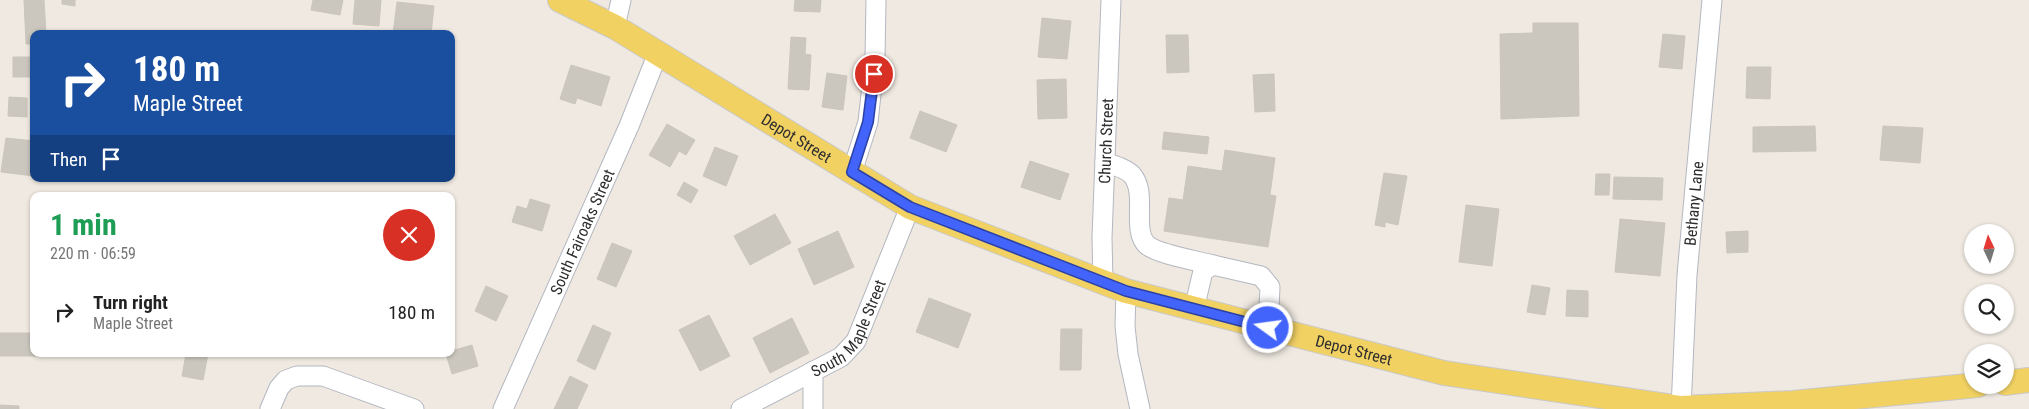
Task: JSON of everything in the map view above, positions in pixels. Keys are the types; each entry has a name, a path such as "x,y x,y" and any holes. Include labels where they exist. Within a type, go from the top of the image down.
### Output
{"main road":[{"name":"Depot Street","path":"560,0 615,27 910,207 1126,291 1444,373 1681,408 1811,401 1964,386"},
{"path":"2014,381 2029,380"}],"street":[{"path":"615,27 621,0"},
{"path":"852,172 868,122 875,58 876,0"},
{"name":"Church Street","path":"1103,282 1102,238 1111,0"},
{"name":"Bethany Lane","path":"1681,408 1687,275 1712,0"},
{"name":"South Fairoaks Street","path":"503,409 628,126 658,53"},
{"path":"1105,162 1132,174 1139,185 1141,234 1146,244 1156,250 1261,276 1270,288 1268,328"},
{"name":"South Maple Street","path":"741,409 841,357 856,341 910,207"},
{"path":"1194,309 1203,271 1213,265"},
{"path":"1126,291 1125,326 1128,354 1140,409"},
{"path":"813,371 813,409"},
{"path":"270,409 279,388 286,380 297,376 323,376 414,409"}],"building":[{"path":"24,0 44,0 46,30 30,30 30,44 26,44"},
{"path":"62,0 75,0 75,6 62,4"},
{"path":"313,0 343,0 340,15 311,10"},
{"path":"355,0 381,0 379,26 353,24"},
{"path":"795,0 821,0 820,12 794,11"},
{"path":"397,2 434,6 431,30 394,30"},
{"path":"1042,18 1071,21 1067,59 1038,57"},
{"path":"1533,23 1578,23 1579,116 1501,119 1500,34 1533,33"},
{"path":"1663,34 1685,36 1682,69 1659,67"},
{"path":"1166,35 1188,35 1189,72 1167,73"},
{"path":"791,37 806,38 805,54 811,55 809,90 788,89"},
{"path":"13,57 30,57 30,77 13,77"},
{"path":"571,65 610,77 601,106 577,98 575,104 560,99"},
{"path":"1747,67 1771,67 1770,99 1746,98"},
{"path":"827,73 847,76 843,110 822,107"},
{"path":"1274,74 1275,111 1255,112 1253,75"},
{"path":"1066,79 1067,118 1038,119 1037,80"},
{"path":"9,97 27,98 27,117 8,116"},
{"path":"920,111 957,125 946,152 910,138"},
{"path":"667,124 695,140 686,155 679,151 670,167 649,155"},
{"path":"1815,126 1816,151 1753,152 1753,127"},
{"path":"1883,126 1923,128 1920,163 1880,160"},
{"path":"1164,132 1209,137 1207,154 1162,149"},
{"path":"6,138 30,141 30,176 1,172"},
{"path":"715,147 738,156 726,186 703,176"},
{"path":"1225,150 1275,158 1270,195 1276,196 1268,247 1164,231 1169,198 1183,200 1188,166 1222,171"},
{"path":"1030,161 1069,174 1060,200 1021,187"},
{"path":"1384,173 1407,176 1398,225 1385,222 1385,227 1375,225"},
{"path":"1596,174 1610,174 1609,195 1595,195"},
{"path":"1614,177 1663,178 1662,200 1613,199"},
{"path":"684,182 698,190 691,203 677,195"},
{"path":"530,199 550,205 542,231 512,222 517,206 527,209"},
{"path":"1466,205 1499,209 1492,266 1459,262"},
{"path":"775,214 791,243 750,265 734,236"},
{"path":"1620,219 1665,223 1660,276 1615,272"},
{"path":"838,231 854,267 814,285 798,249"},
{"path":"1748,231 1748,252 1727,253 1726,232"},
{"path":"612,243 632,251 616,287 597,279"},
{"path":"1532,285 1550,288 1545,315 1527,312"},
{"path":"486,286 508,296 496,321 475,311"},
{"path":"1567,290 1588,291 1588,317 1566,316"},
{"path":"929,298 971,314 958,348 916,332"},
{"path":"709,315 730,356 700,371 679,330"},
{"path":"792,318 809,353 770,373 753,338"},
{"path":"593,325 611,333 595,370 577,361"},
{"path":"1061,329 1082,329 1081,370 1060,370"},
{"path":"0,333 30,333 30,356 0,356"},
{"path":"472,345 478,366 452,374 447,357 455,357 455,350"},
{"path":"185,357 207,357 203,380 182,376"},
{"path":"570,376 588,385 577,409 554,409"},
{"path":"0,405 19,406 19,409 0,409"}],"route":[{"path":"874,74 868,122 852,172 910,207 1126,291 1268,328"}]}
